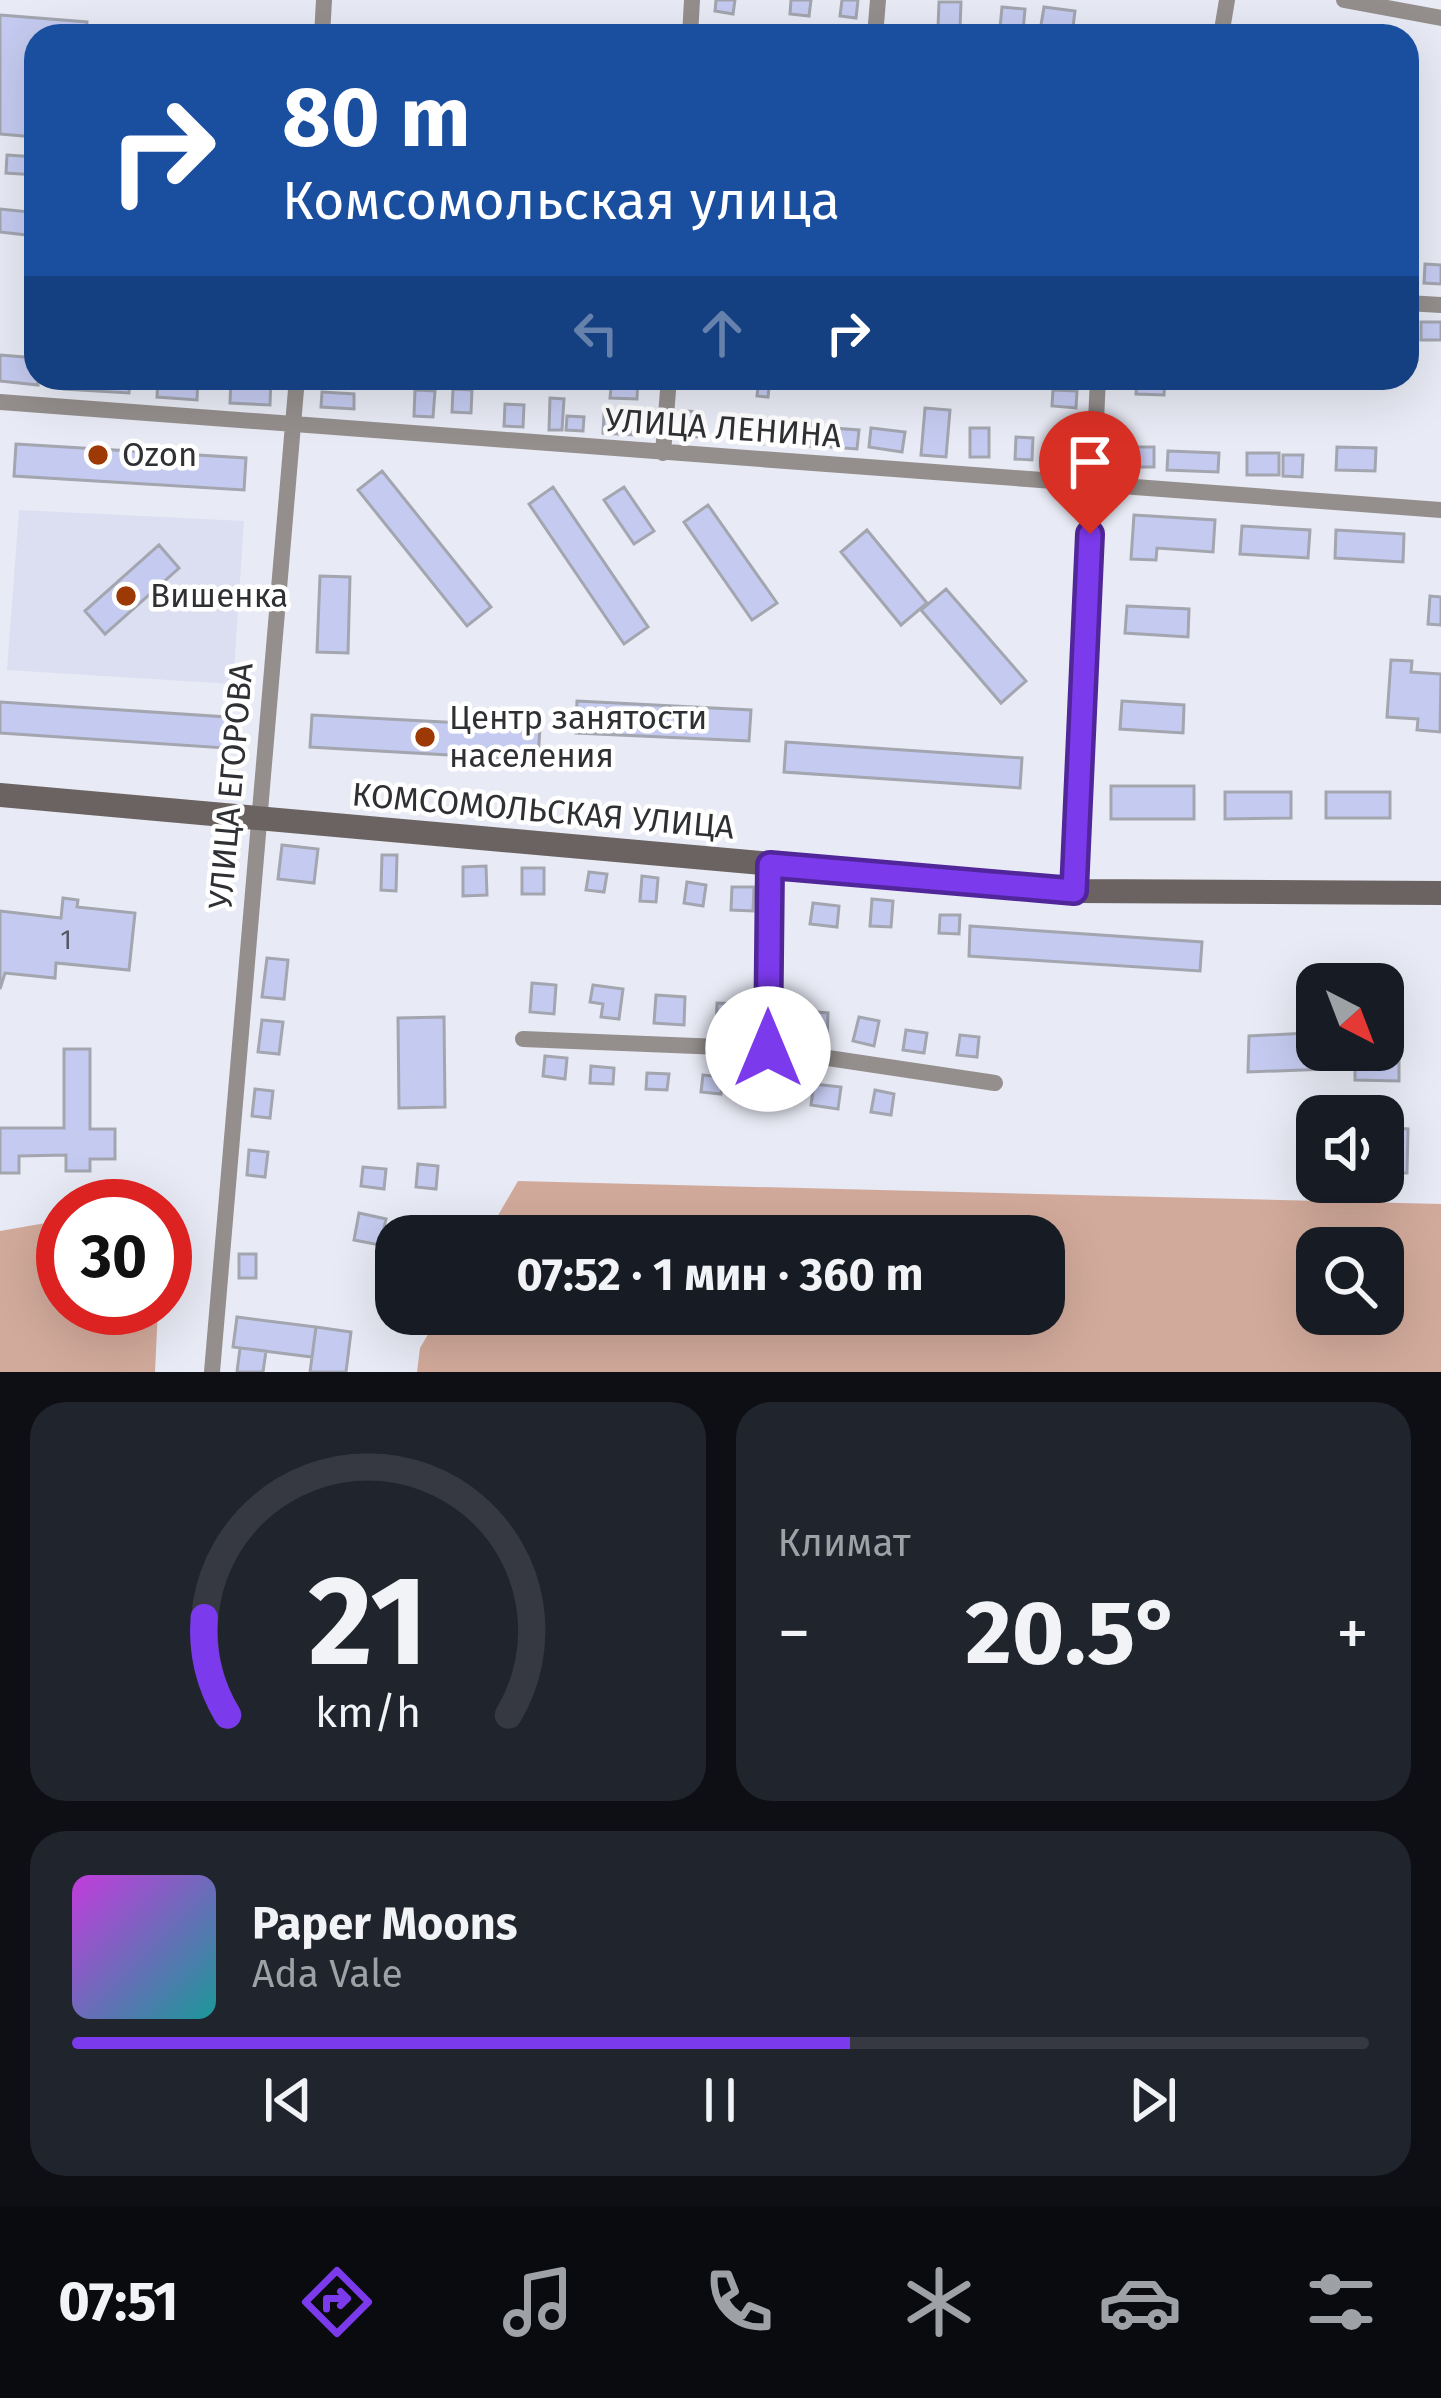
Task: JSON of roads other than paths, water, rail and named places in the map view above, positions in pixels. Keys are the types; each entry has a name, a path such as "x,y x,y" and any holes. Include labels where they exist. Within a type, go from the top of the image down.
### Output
{"main road":[{"name":"КОМСОМОЛЬСКАЯ УЛИЦА","path":"0,795 1074,891 1441,893"}],"street":[{"path":"1344,0 1441,18"},
{"name":"УЛИЦА ЕГОРОВА","path":"212,1372 296,390"},
{"path":"663,453 668,390"},
{"path":"1074,891 1097,390"},
{"name":"УЛИЦА ЛЕНИНА","path":"0,402 1441,510"},
{"path":"768,1049 770,865"},
{"path":"523,1039 768,1049 995,1083"}],"place":[{"name":"Ozon","path":"98,455"},
{"name":"Вишенка","path":"126,596"},
{"name":"Центр занятости населения","path":"425,737"}]}
